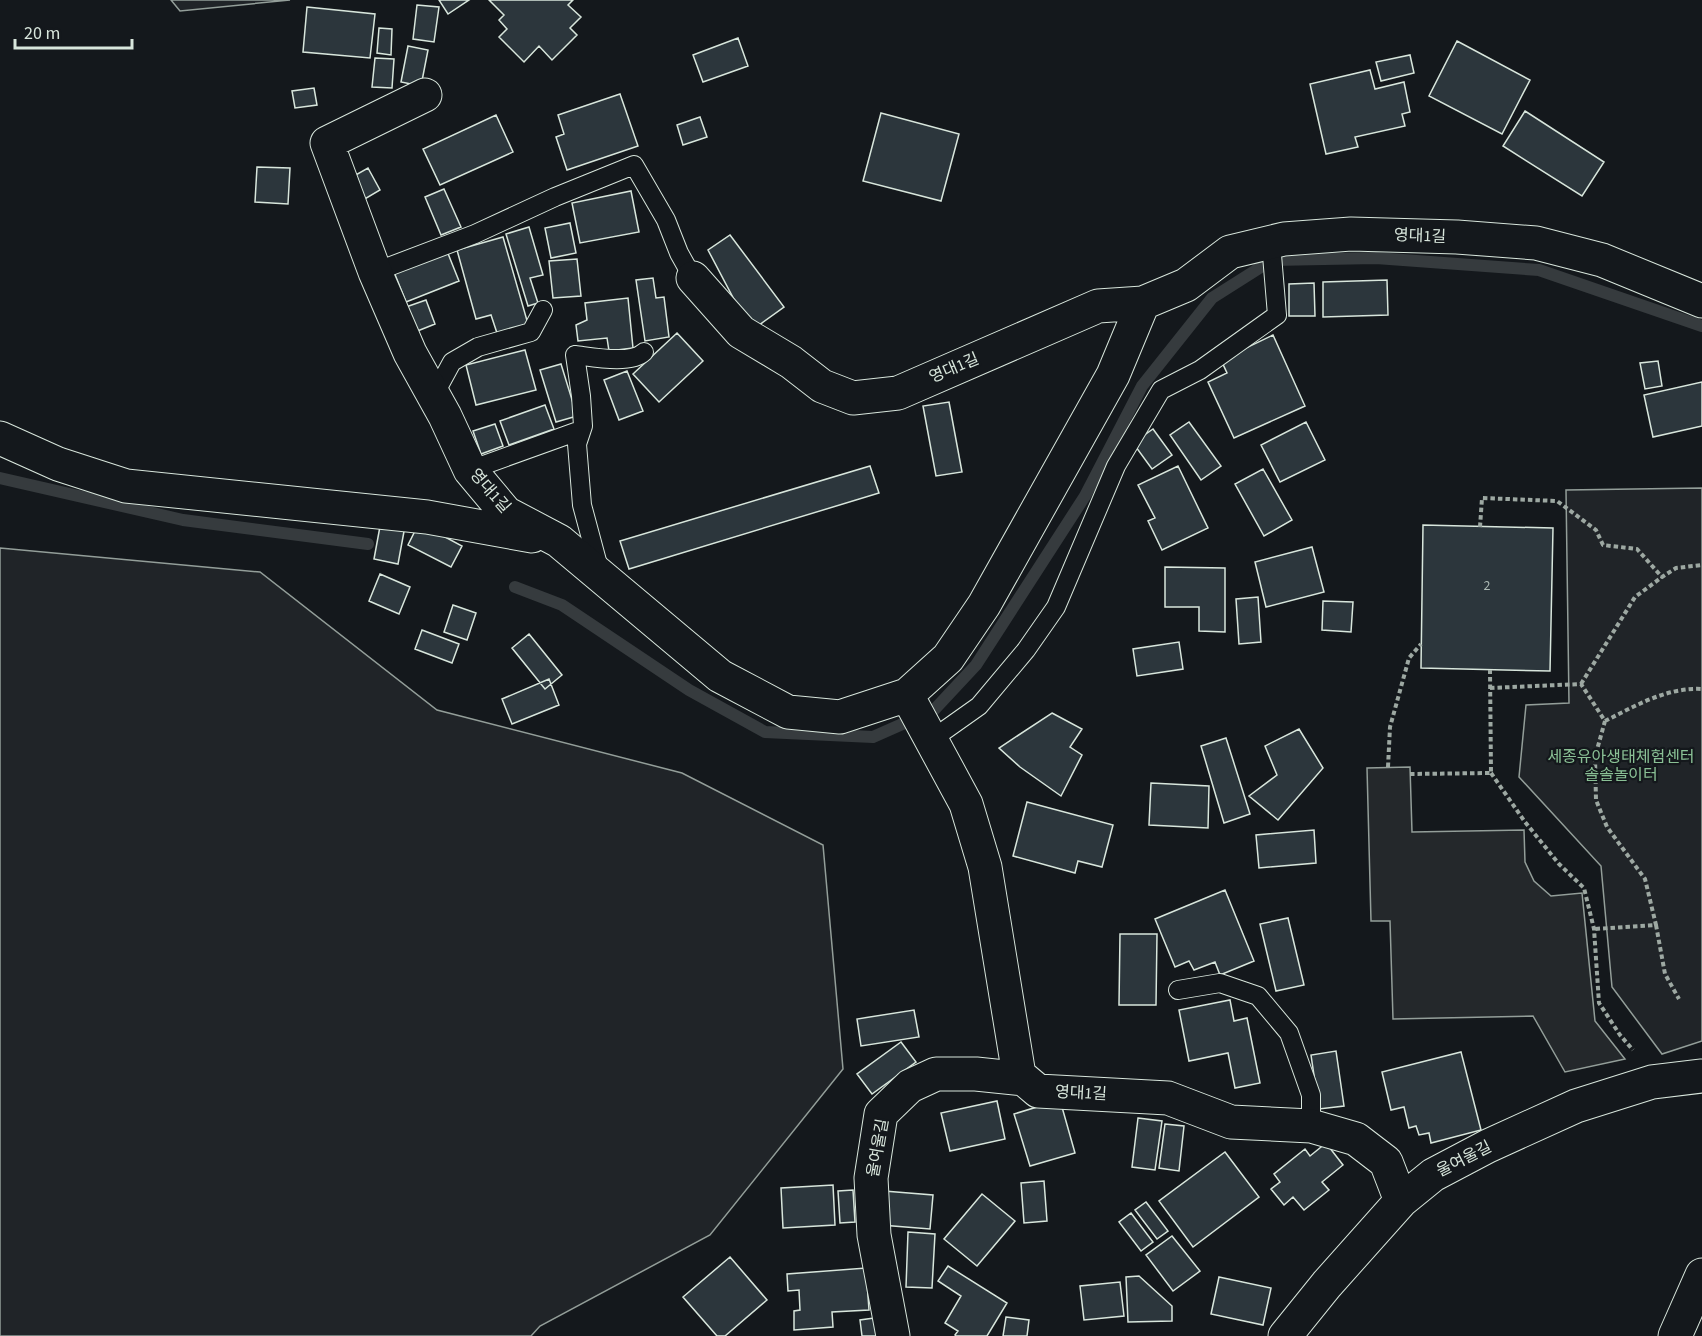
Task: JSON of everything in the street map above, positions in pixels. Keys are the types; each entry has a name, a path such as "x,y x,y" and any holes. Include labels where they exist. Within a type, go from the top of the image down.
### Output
{"street":[{"name":"영대1길","path":"425,95 327,143 375,272 410,353 434,395 470,470 506,513 559,541 720,676 788,712 840,717 908,696 948,658 984,605 1113,375 1143,303"},
{"name":"영대1길","path":"693,278 741,332 791,362 822,386 853,398 898,393 1098,306 1143,303 1186,285 1230,252 1271,244 1284,239 1351,234 1457,237 1536,243 1602,260 1702,301"},
{"path":"0,438 58,464 126,486 427,517 559,541"},
{"path":"908,696 966,804 985,867 1018,1075 1023,1079"},
{"name":"울여울길","path":"893,1336 874,1234 871,1178 881,1114 910,1086 936,1074 976,1074 1023,1079"},
{"name":"울여울길","path":"1285,1336 1327,1284 1401,1201 1433,1175 1576,1106 1659,1081 1702,1076"},
{"name":"영대1길","path":"1023,1079 1038,1091 1168,1098 1232,1122 1311,1126 1356,1139 1386,1162 1401,1201"},
{"path":"1675,1336 1702,1275"}],"lane":[{"path":"375,272 475,234 555,197 634,165 666,220 679,253 693,278"},
{"path":"930,738 980,706 1026,650 1056,608 1116,466 1161,390 1200,370 1277,315 1271,244"},
{"path":"434,395 452,363 478,347 531,332 543,310"},
{"path":"601,574 582,505 577,444 583,426 575,355 624,359 639,357 644,352"},
{"path":"470,470 581,430"},
{"path":"1178,990 1220,983 1258,996 1289,1033 1311,1095 1311,1126"}],"path":[{"path":"1480,526 1482,498 1557,501 1596,530 1603,545 1637,549 1662,577"},
{"path":"1581,684 1635,597 1676,568 1702,565"},
{"path":"1388,767 1390,726 1409,658 1421,644"},
{"path":"1490,670 1491,773 1559,864 1584,888 1594,929 1599,1003 1620,1035 1659,1081"},
{"path":"1490,688 1581,684"},
{"path":"1581,684 1605,721"},
{"path":"1679,999 1665,974 1645,879 1607,826 1596,800 1595,757 1605,721 1644,701 1685,688 1702,688"},
{"path":"1410,774 1491,773"},
{"path":"1594,929 1656,925"}],"green space":[{"path":"171,0 290,0 180,11"},
{"name":"세종유아생태체험센터 솔솔놀이터","path":"1702,488 1702,1041 1662,1054 1612,987 1601,866 1519,777 1526,705 1569,703 1566,490"},
{"path":"0,548 260,572 437,710 682,773 823,845 843,1069 710,1235 540,1326 531,1336 0,1336"}],"shaded area":[{"path":"1410,767 1412,832 1524,830 1525,862 1534,881 1551,896 1582,893 1595,1021 1625,1059 1565,1072 1533,1016 1393,1019 1390,921 1371,921 1367,768"}],"building":[{"path":"439,0 469,0 448,14"},
{"path":"489,0 573,0 568,5 581,17 570,28 577,35 552,60 539,46 524,62 499,37 507,29 499,20 504,15"},
{"path":"417,5 439,7 434,42 413,39"},
{"path":"307,7 375,14 370,58 303,52"},
{"path":"379,28 392,29 391,55 377,53"},
{"path":"738,38 748,66 703,82 693,55"},
{"path":"1457,41 1530,80 1502,134 1429,96"},
{"path":"408,46 428,50 421,86 401,82"},
{"path":"1410,55 1414,73 1381,81 1376,62"},
{"path":"375,58 394,59 392,88 372,87"},
{"path":"1370,70 1375,89 1404,82 1410,112 1402,114 1405,126 1355,137 1358,147 1326,154 1310,84"},
{"path":"314,88 317,105 295,108 292,91"},
{"path":"620,94 638,146 567,170 556,137 564,134 558,115"},
{"path":"1525,111 1604,162 1582,196 1503,146"},
{"path":"881,113 959,134 941,201 863,181"},
{"path":"496,115 513,152 440,185 423,149"},
{"path":"700,117 707,137 683,145 677,125"},
{"path":"257,167 290,168 288,204 255,202"},
{"path":"368,168 380,190 358,203 345,181"},
{"path":"444,189 461,227 441,235 425,197"},
{"path":"631,191 639,232 580,243 572,203"},
{"path":"570,223 576,253 551,258 545,228"},
{"path":"529,227 543,275 530,278 538,303 528,306 506,234"},
{"path":"730,235 784,307 755,328 737,305 708,250"},
{"path":"503,237 528,324 497,333 491,315 476,319 457,250"},
{"path":"447,251 459,281 406,302 394,272"},
{"path":"577,259 581,296 553,298 549,261"},
{"path":"653,278 656,298 664,297 669,337 645,341 636,280"},
{"path":"1387,280 1388,315 1323,317 1323,282"},
{"path":"1314,283 1315,316 1289,316 1289,284"},
{"path":"628,298 633,348 609,351 607,338 578,341 576,325 587,320 585,303"},
{"path":"426,300 435,324 415,332 406,307"},
{"path":"677,333 703,361 659,402 633,374"},
{"path":"1273,335 1305,406 1234,438 1208,382 1227,373 1221,360"},
{"path":"525,350 536,390 476,405 466,365"},
{"path":"1658,361 1662,386 1645,389 1640,363"},
{"path":"561,364 577,416 556,422 540,370"},
{"path":"627,371 643,411 619,420 604,380"},
{"path":"1702,382 1702,426 1653,437 1644,395"},
{"path":"949,402 962,472 936,476 923,406"},
{"path":"545,405 554,429 509,445 500,421"},
{"path":"1189,422 1221,466 1201,480 1170,435"},
{"path":"1306,422 1325,460 1280,482 1261,445"},
{"path":"495,424 503,446 481,454 473,431"},
{"path":"1153,429 1172,455 1152,469 1133,443"},
{"path":"870,466 879,493 629,569 620,541"},
{"path":"1178,466 1208,528 1162,550 1148,521 1155,518 1138,485"},
{"path":"1263,469 1292,520 1264,536 1235,484"},
{"path":"381,521 405,526 398,564 374,559"},
{"path":"419,523 462,546 451,567 408,545"},
{"path":"1423,525 1553,528 1550,671 1421,668"},
{"path":"1312,547 1324,592 1266,607 1255,562"},
{"path":"1165,567 1225,568 1225,632 1199,631 1199,607 1165,607"},
{"path":"380,574 410,587 399,614 369,601"},
{"path":"1258,597 1261,642 1239,644 1236,599"},
{"path":"1323,601 1353,602 1351,632 1322,630"},
{"path":"453,605 476,613 467,640 444,632"},
{"path":"422,630 459,644 452,663 415,649"},
{"path":"529,634 562,675 545,689 512,648"},
{"path":"1179,642 1183,669 1137,676 1133,649"},
{"path":"549,679 559,705 512,724 502,699"},
{"path":"1052,713 1082,729 1070,747 1082,755 1061,796 1020,767 999,748"},
{"path":"1299,729 1323,768 1278,820 1249,796 1277,775 1265,746"},
{"path":"1226,738 1250,814 1224,823 1201,746"},
{"path":"1151,783 1209,786 1208,828 1149,825"},
{"path":"1027,802 1113,825 1102,867 1078,861 1075,873 1013,856"},
{"path":"1314,830 1316,863 1259,868 1256,835"},
{"path":"1225,890 1254,961 1220,975 1215,962 1194,970 1189,961 1175,967 1155,919"},
{"path":"1288,918 1304,985 1276,991 1260,924"},
{"path":"1120,934 1157,934 1156,1005 1119,1005"},
{"path":"1230,1000 1234,1021 1247,1018 1260,1083 1235,1088 1228,1053 1189,1061 1179,1010"},
{"path":"914,1010 919,1037 861,1046 857,1019"},
{"path":"901,1042 916,1062 872,1094 857,1074"},
{"path":"1336,1051 1344,1106 1319,1109 1311,1055"},
{"path":"1461,1052 1481,1130 1431,1143 1429,1133 1419,1135 1416,1126 1409,1128 1404,1107 1391,1110 1382,1072"},
{"path":"1060,1100 1075,1153 1030,1166 1014,1114"},
{"path":"997,1101 1005,1139 950,1151 941,1113"},
{"path":"1138,1118 1162,1121 1155,1170 1132,1167"},
{"path":"1165,1124 1184,1126 1179,1171 1159,1168"},
{"path":"1326,1143 1343,1165 1322,1182 1329,1190 1304,1210 1293,1197 1284,1205 1271,1189 1280,1182 1274,1174 1305,1149 1310,1156"},
{"path":"1225,1152 1259,1197 1193,1247 1159,1201"},
{"path":"1044,1181 1047,1221 1024,1223 1021,1183"},
{"path":"833,1185 835,1225 783,1228 781,1188"},
{"path":"853,1190 855,1222 840,1223 838,1191"},
{"path":"884,1191 933,1195 930,1229 881,1225"},
{"path":"982,1194 1015,1221 977,1266 944,1239"},
{"path":"1146,1202 1168,1231 1157,1239 1135,1210"},
{"path":"1131,1213 1153,1242 1141,1251 1119,1222"},
{"path":"908,1232 935,1234 932,1288 906,1287"},
{"path":"1172,1236 1200,1271 1173,1291 1146,1255"},
{"path":"730,1257 767,1300 725,1336 717,1336 683,1297"},
{"path":"948,1266 1007,1303 987,1336 956,1336 958,1331 945,1323 961,1296 938,1281"},
{"path":"866,1268 869,1310 832,1312 833,1327 794,1330 794,1311 800,1310 799,1290 788,1291 787,1274"},
{"path":"1139,1276 1172,1306 1172,1321 1128,1322 1126,1277"},
{"path":"1219,1277 1271,1288 1263,1325 1211,1314"},
{"path":"1120,1282 1124,1316 1084,1320 1080,1286"},
{"path":"881,1317 884,1336 862,1336 860,1320"},
{"path":"1006,1317 1029,1320 1027,1336 1003,1336"}],"waterway":[{"path":"515,587 562,605 689,690 765,732 873,737 934,710 976,665 1085,496 1142,386 1212,298 1272,260 1376,258 1539,270 1702,326"},
{"path":"0,478 183,520 368,544"}]}
